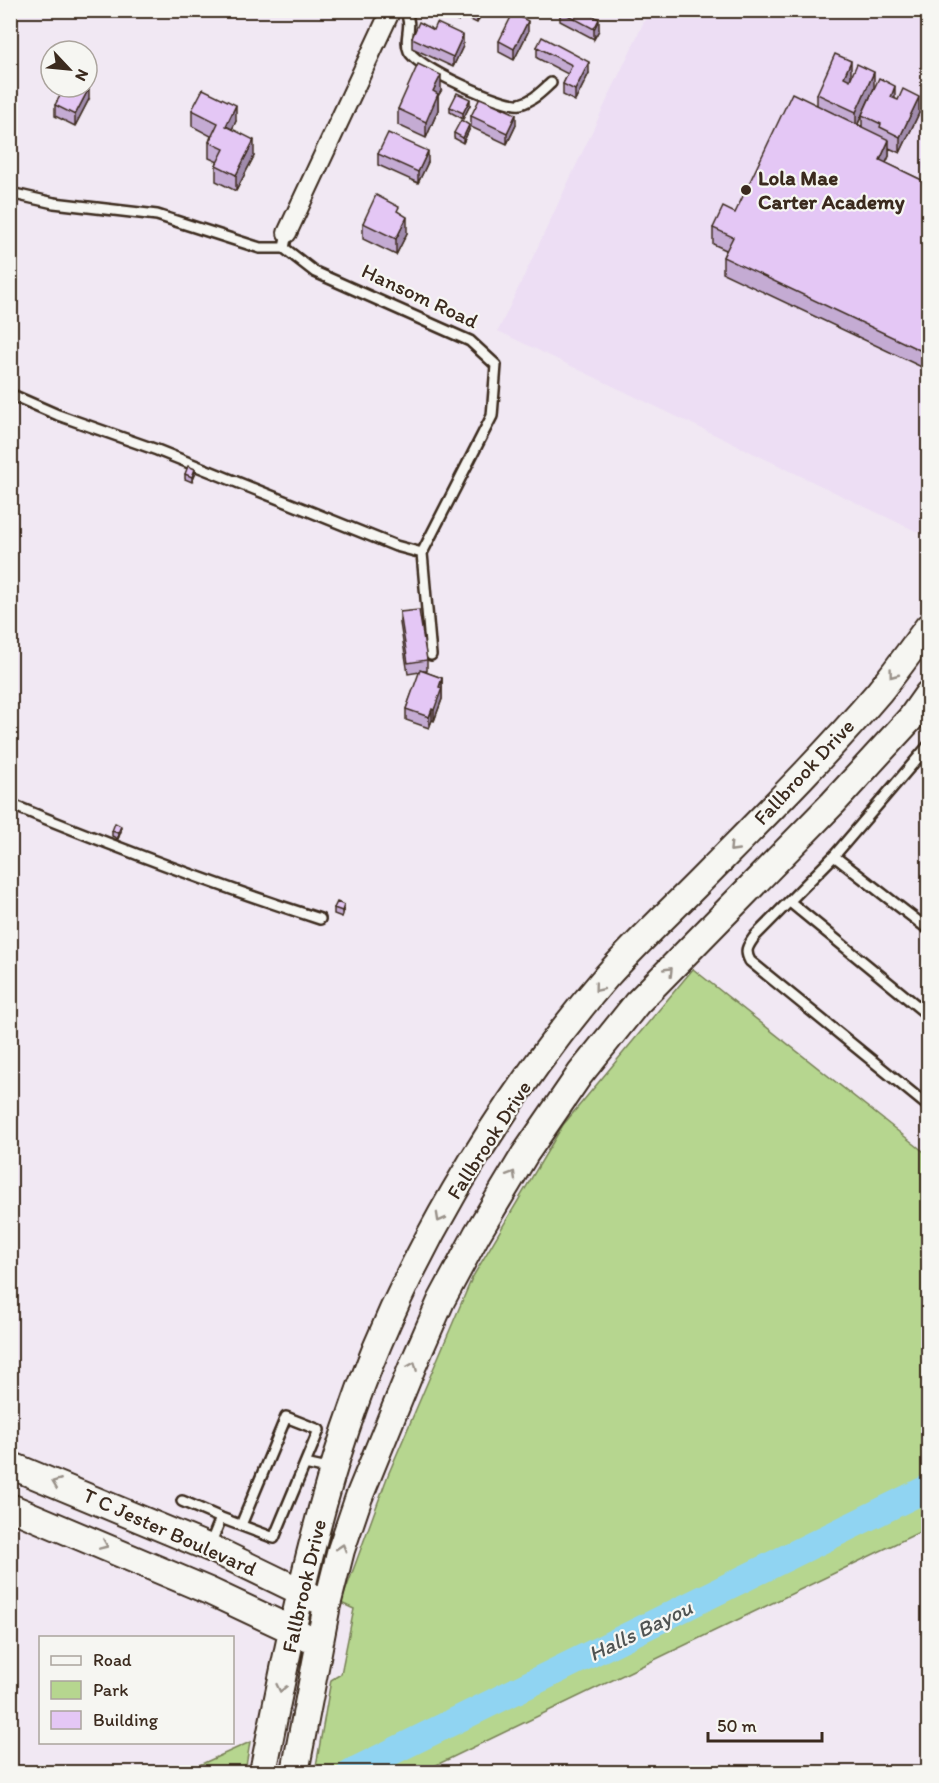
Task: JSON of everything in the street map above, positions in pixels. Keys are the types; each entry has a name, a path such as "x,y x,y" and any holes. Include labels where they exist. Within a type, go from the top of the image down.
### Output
{"main road":[{"name":"Fallbrook Drive","path":"265,1764 302,1591 333,1470 347,1426 376,1349 405,1284 442,1214 491,1132 549,1050 607,976 805,774 873,698 928,627"},
{"name":"Fallbrook Drive","path":"297,1763 327,1605 341,1550 359,1497 441,1301 477,1234 525,1154 580,1074 637,1003 833,803 910,718 928,694"},
{"name":"T C Jester Boulevard","path":"10,1465 209,1547 327,1605"},
{"name":"T C Jester Boulevard","path":"10,1507 198,1586 320,1644"}],"street":[{"path":"285,241 391,10"}],"lane":[{"path":"405,10 410,23 407,42 409,52 417,62 432,71 505,103 519,104 533,99 551,83"},
{"path":"10,193 54,203 157,215 260,248 285,241"},
{"name":"Hansom Road","path":"285,241 315,272 470,341 496,365 492,416 422,553"},
{"path":"10,394 58,415 157,450 396,546 422,553 431,655"},
{"path":"928,747 834,856 747,946 746,954 750,961 928,1106"},
{"path":"10,804 107,844 160,861 243,894 320,919"},
{"path":"834,856 928,929"},
{"path":"789,902 928,1015"},
{"path":"182,1501 221,1518 241,1526 274,1538 284,1515 287,1495 319,1430 286,1417 266,1464 262,1485 241,1526"},
{"path":"274,1446 285,1450"},
{"path":"304,1460 333,1470"},
{"path":"266,1464 276,1468"},
{"path":"273,1511 284,1515"},
{"path":"209,1547 221,1518"}],"shaded area":[{"name":"Lola Mae Carter Academy","path":"649,11 928,11 928,537 498,331"}],"green space":[{"path":"693,969 928,1155 928,1528 422,1772 315,1772 331,1680 341,1674 354,1609 341,1603 388,1475 472,1278 563,1125"},
{"path":"250,1742 245,1772 184,1772"}],"building":[{"path":"583,10 599,19 594,29 560,11"},
{"path":"513,13 528,21 514,49 499,41"},
{"path":"419,22 434,30 437,23 463,35 453,57 412,38"},
{"path":"542,37 589,62 575,90 563,84 572,65 537,47"},
{"path":"835,54 851,61 844,77 850,80 857,64 874,72 856,112 817,94"},
{"path":"418,64 441,75 433,91 438,94 426,122 398,109"},
{"path":"879,78 895,86 891,97 898,100 903,89 919,97 900,137 862,115"},
{"path":"203,89 236,105 226,126 254,140 236,175 216,165 224,149 209,142 218,123 192,110"},
{"path":"457,93 470,99 463,113 450,107"},
{"path":"792,93 889,140 880,160 928,183 928,354 723,257 733,237 713,228 723,207 735,213"},
{"path":"480,98 516,114 507,133 471,116"},
{"path":"58,99 83,99 75,115 55,105"},
{"path":"461,120 469,125 463,138 454,133"},
{"path":"388,133 428,151 418,172 378,154"},
{"path":"376,195 399,207 397,211 407,217 396,239 363,223"},
{"path":"188,466 195,469 192,477 185,474"},
{"path":"419,610 427,660 408,663 400,612"},
{"path":"420,670 442,678 439,687 442,688 429,717 406,709"},
{"path":"115,823 121,826 118,833 112,831"},
{"path":"337,902 344,905 342,911 334,908"}],"waterway":[{"name":"Halls Bayou","path":"351,1772 928,1488"}],"place":[{"name":"Lola Mae Carter Academy","path":"746,190"}]}
